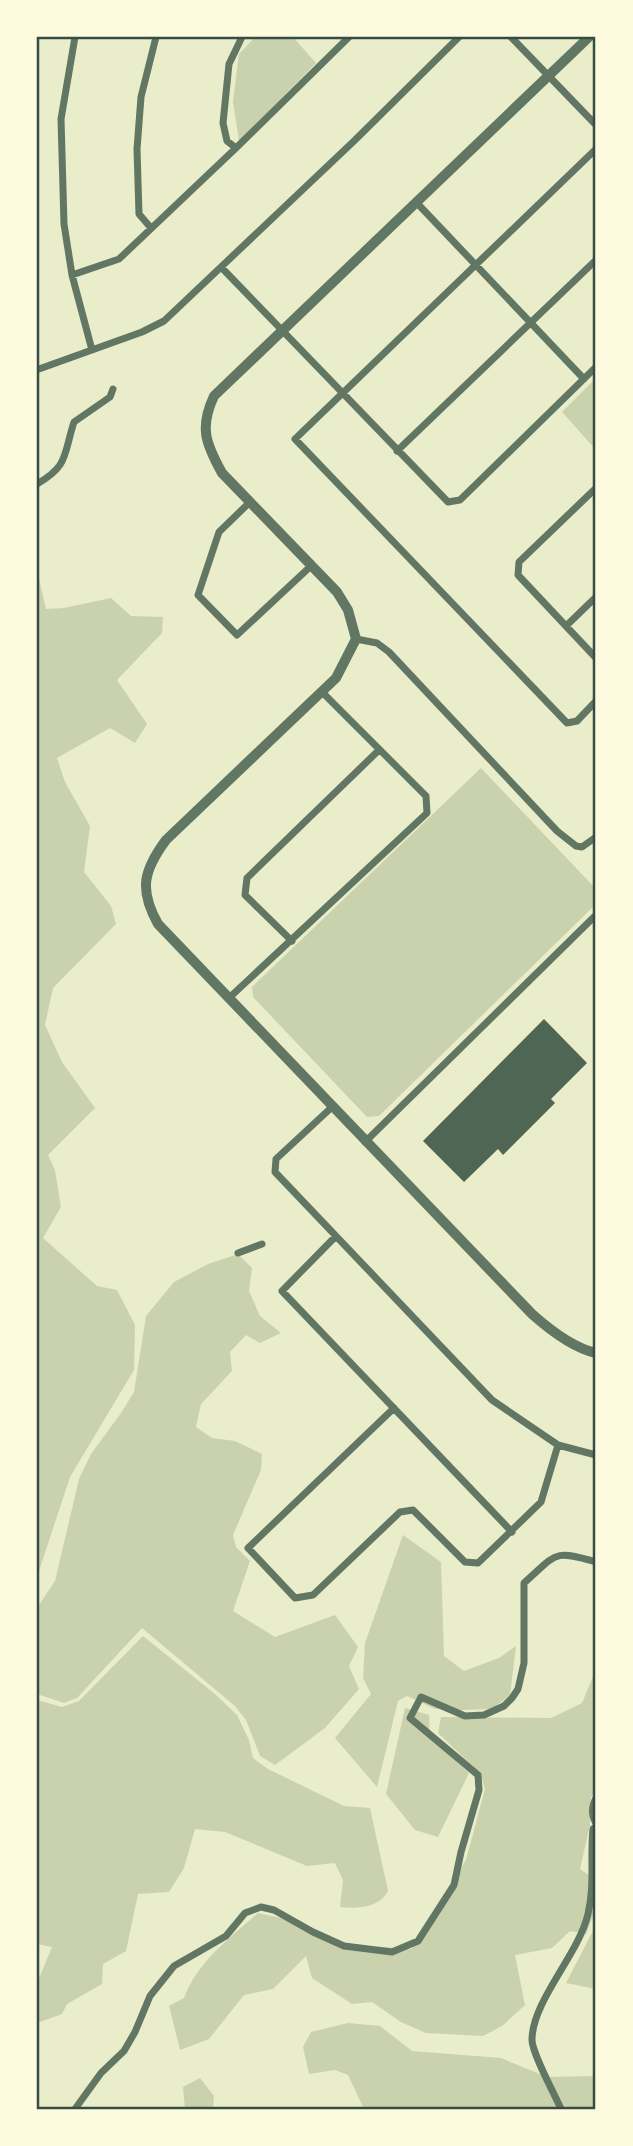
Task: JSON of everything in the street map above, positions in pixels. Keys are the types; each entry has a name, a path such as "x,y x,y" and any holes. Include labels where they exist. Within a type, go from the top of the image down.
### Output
{"street":[{"path":"75,37 61,119 64,224 72,275 92,349"},
{"path":"151,228 139,214 137,149 141,97 156,37"},
{"path":"236,148 227,141 223,122 229,64 242,37"},
{"path":"72,275 119,259 349,37"},
{"path":"37,368 142,332 163,321 459,37"},
{"path":"511,37 596,125"},
{"path":"589,37 214,396 206,412 205,433 212,455 222,472 337,592 348,610 356,639 336,678 166,841 152,858 145,881 148,905 158,924 365,1142 532,1314 551,1331 596,1353"},
{"path":"596,149 295,439 567,723 578,721 596,701"},
{"path":"416,202 584,379"},
{"path":"397,451 596,260"},
{"path":"222,267 447,502 460,500 596,367"},
{"path":"37,484 55,473 62,465 74,422 110,397 113,389"},
{"path":"596,488 519,562 518,575 596,658"},
{"path":"250,502 219,532 198,595 237,635 312,565"},
{"path":"566,626 596,597"},
{"path":"356,639 377,643 389,652 557,831 576,846 582,847 596,836"},
{"path":"229,998 427,813 426,796 322,692"},
{"path":"292,941 245,895 247,878 379,751"},
{"path":"365,1142 596,915"},
{"path":"332,1107 276,1159 275,1172 492,1400 558,1445 596,1455"},
{"path":"336,1236 282,1291 512,1532"},
{"path":"238,1252 261,1244"},
{"path":"394,1408 248,1548 295,1598 313,1595 400,1512 413,1510 465,1562 478,1563 541,1502 558,1445"},
{"path":"75,2109 101,2073 124,2051 150,1996 174,1966 226,1936 245,1913 261,1907 274,1910 344,1946 392,1952 418,1941 454,1885 479,1790 478,1775 410,1718 421,1697 465,1716 484,1715 504,1706 518,1689 524,1663 524,1583 554,1556 567,1553 596,1562"},
{"path":"561,2109 532,2042 539,2012 569,1958 588,1916 595,1874 591,1848 596,1825 593,1804 596,1798"}],"green space":[{"path":"255,37 293,37 316,63 239,141 233,102 239,54"},
{"path":"596,378 596,450 562,412"},
{"path":"37,571 46,609 111,598 131,616 163,617 162,633 117,680 147,724 135,743 110,728 57,758 65,782 90,826 84,872 111,906 116,924 53,988 45,1025 62,1062 95,1108 48,1155 55,1170 61,1207 43,1238 97,1286 117,1290 135,1325 134,1370 70,1477 37,1577"},
{"path":"481,768 596,889 596,904 379,1116 367,1117 253,997 252,987"},
{"path":"238,1254 252,1268 249,1291 260,1316 281,1333 260,1343 246,1335 230,1352 232,1371 201,1404 196,1427 212,1438 235,1441 262,1454 261,1470 233,1535 236,1547 250,1561 233,1611 275,1637 335,1615 358,1647 349,1666 359,1689 325,1728 275,1765 260,1756 246,1720 235,1706 142,1628 77,1698 64,1703 37,1694 37,1608 55,1581 79,1479 91,1454 134,1392 146,1316 174,1282 208,1264"},
{"path":"403,1535 441,1562 444,1656 464,1671 499,1658 516,1646 510,1695 492,1709 435,1709 407,1696 398,1701 377,1787 335,1738 371,1694 363,1678 365,1643"},
{"path":"143,1636 237,1715 249,1740 253,1758 268,1769 344,1806 370,1808 388,1891 373,1904 353,1908 340,1907 343,1880 335,1863 307,1866 225,1832 195,1829 184,1868 169,1892 138,1894 126,1951 103,1964 102,1984 67,2004 62,2014 37,2023 37,1983 52,1947 37,1944 37,1700 62,1707 79,1701"},
{"path":"596,1669 596,1787 591,1798 590,1825 580,1869 596,1880 596,1908 586,1934 570,1931 552,1948 515,1955 525,2005 502,2026 483,2036 426,2033 401,2022 372,2002 352,2004 312,1978 306,1956 273,1989 244,1995 209,2039 180,2050 169,2006 184,1998 206,1962 258,1913 285,1919 342,1944 411,1949 466,1860 485,1789 480,1773 438,1733 441,1717 551,1718 582,1703"},
{"path":"405,1708 429,1715 430,1738 469,1773 438,1837 415,1830 386,1794"},
{"path":"596,1925 596,1989 566,1983"},
{"path":"348,2023 380,2026 412,2051 501,2058 547,2077 596,2076 596,2109 361,2109 363,2107 348,2075 335,2070 309,2074 303,2047 311,2032"},
{"path":"200,2078 214,2096 213,2109 185,2109 183,2087"}],"building":[{"path":"544,1019 587,1063 551,1099 555,1103 503,1155 498,1149 464,1182 423,1141"}]}
